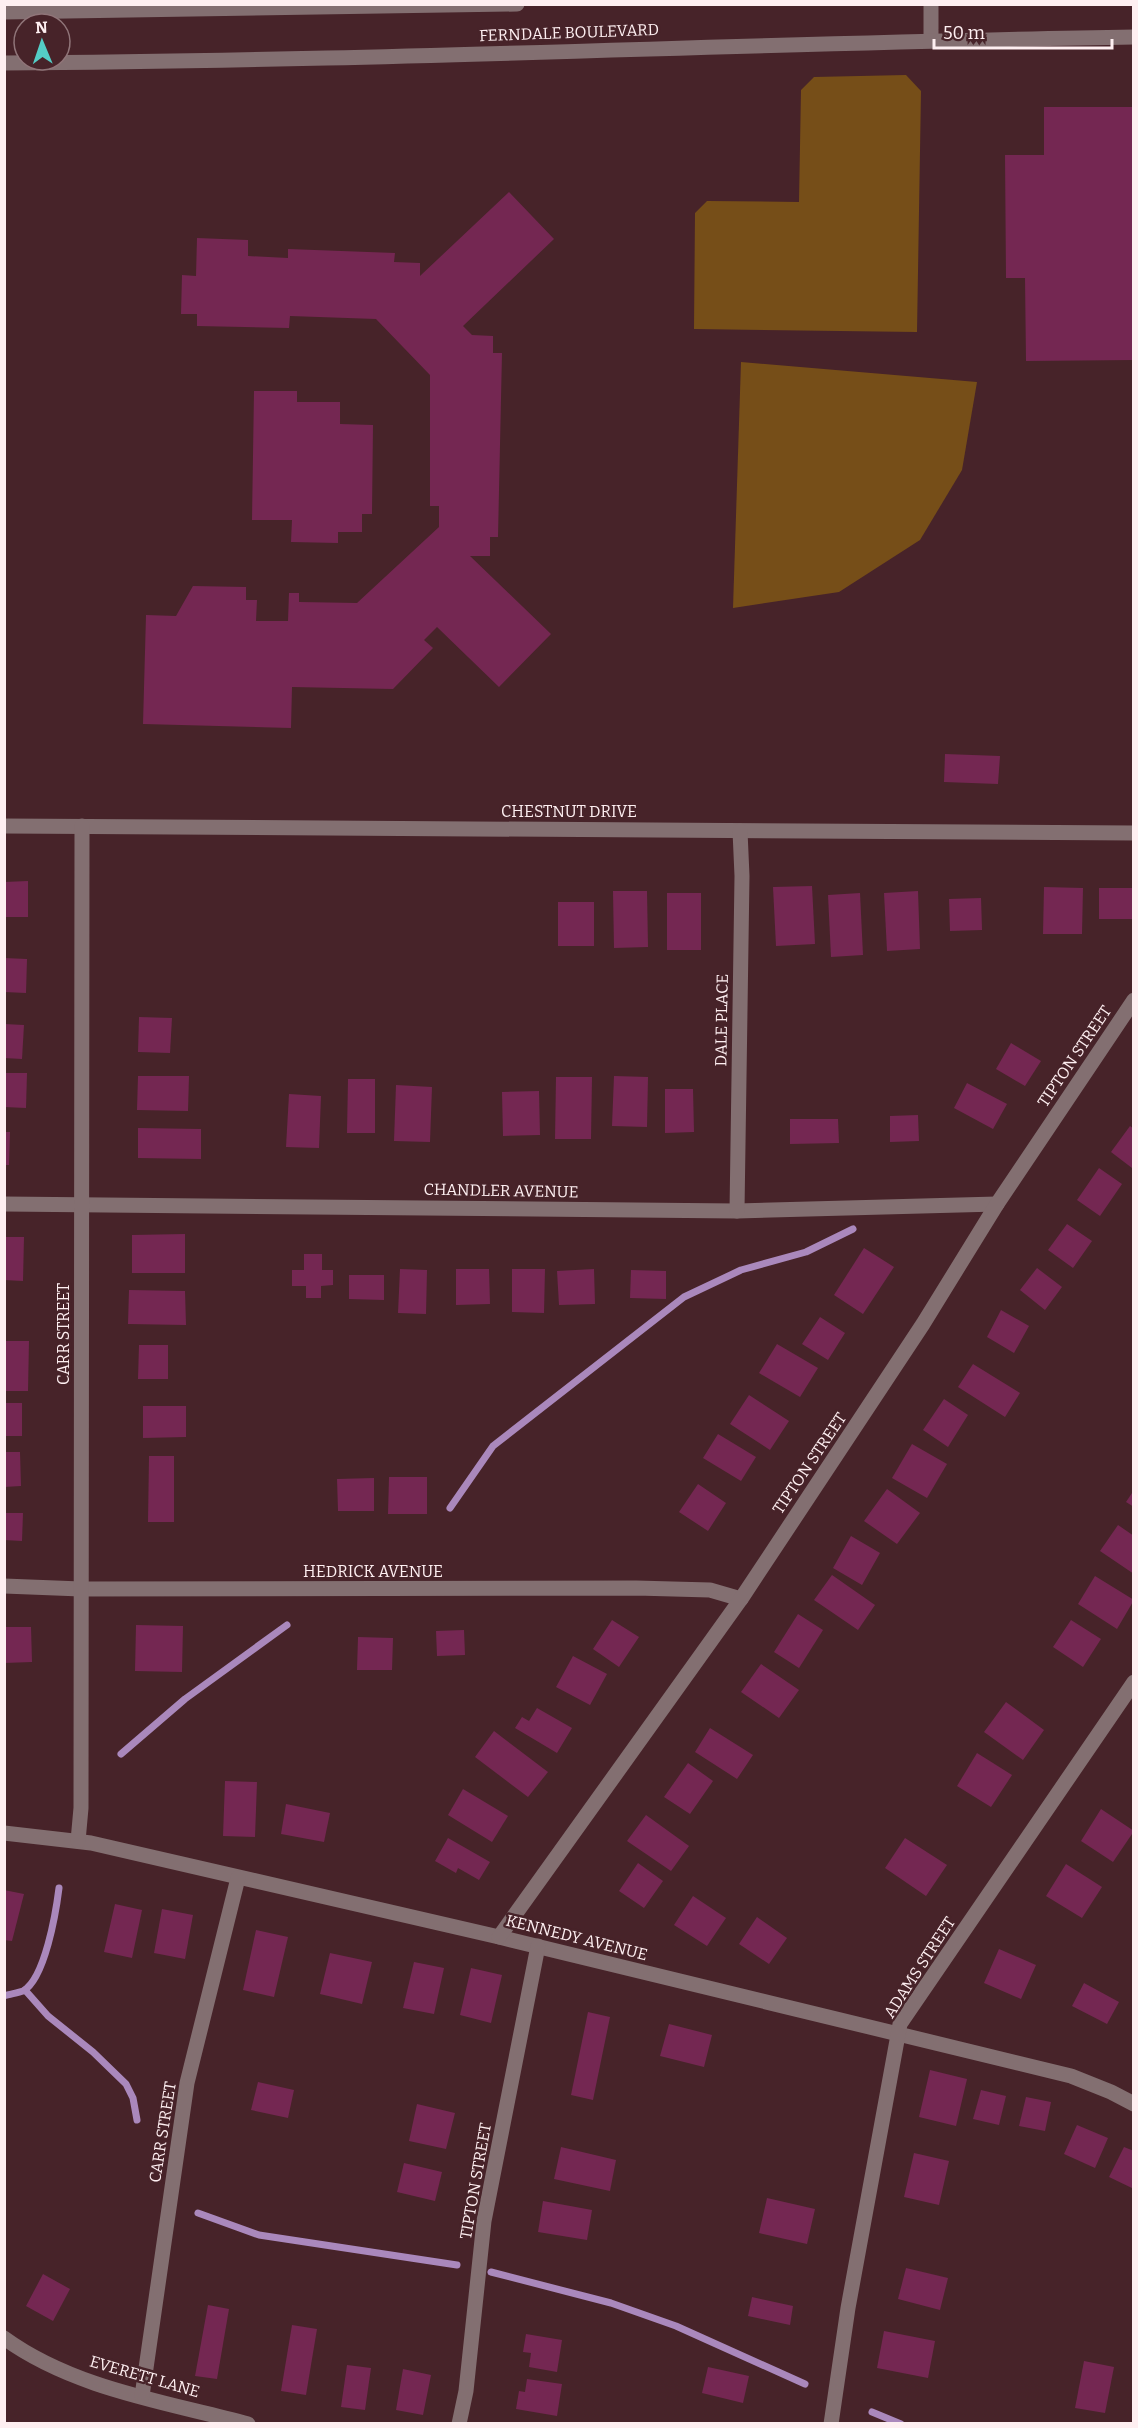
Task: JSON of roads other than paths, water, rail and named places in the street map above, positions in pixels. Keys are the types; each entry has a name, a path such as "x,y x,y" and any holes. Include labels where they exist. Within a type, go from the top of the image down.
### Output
{"street":[{"name":"FERNDALE BOULEVARD","path":"4,12 517,4"},
{"path":"931,4 931,40"},
{"name":"FERNDALE BOULEVARD","path":"4,63 162,61 931,40 1134,38"},
{"name":"CHESTNUT DRIVE","path":"4,826 1134,834"},
{"name":"CARR STREET","path":"78,1841 81,1796 82,826"},
{"name":"DALE PLACE","path":"737,1211 740,831"},
{"name":"TIPTON STREET","path":"499,1937 741,1599 923,1324 997,1204 1134,1000"},
{"name":"CHANDLER AVENUE","path":"4,1204 737,1211 997,1204"},
{"name":"HEDRICK AVENUE","path":"4,1586 81,1589 636,1588 710,1590 741,1599"},
{"name":"ADAMS STREET","path":"831,2424 848,2308 900,2024 1134,1682"},
{"name":"KENNEDY AVENUE","path":"4,1833 78,1841 538,1946 1071,2076 1134,2104"},
{"name":"CARR STREET","path":"142,2396 187,2083 238,1878"},
{"name":"TIPTON STREET","path":"459,2424 466,2391 484,2221 538,1946"},
{"name":"EVERETT LANE","path":"4,2338 53,2366 120,2391 248,2424"}],"waterway":[{"path":"450,1508 493,1446 684,1297 741,1270 806,1252 853,1229"},
{"path":"121,1754 185,1699 287,1625"},
{"path":"4,1996 23,1991 31,1984 37,1973 48,1944 59,1888"},
{"path":"25,1990 48,2016 93,2052 126,2084 133,2098 137,2120"},
{"path":"198,2213 259,2235 457,2265"},
{"path":"491,2272 611,2303 676,2326 805,2384"},
{"path":"872,2412 901,2424"}]}
